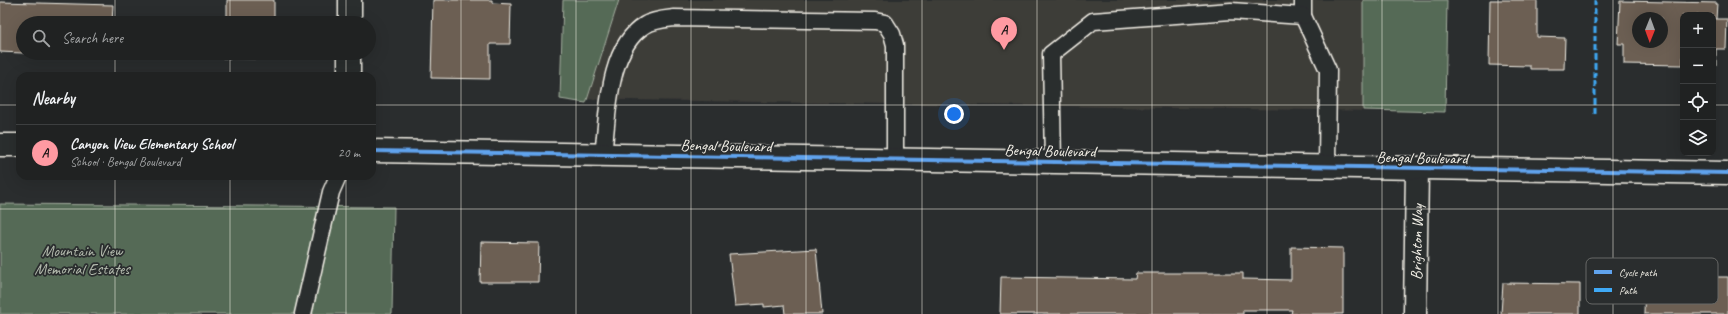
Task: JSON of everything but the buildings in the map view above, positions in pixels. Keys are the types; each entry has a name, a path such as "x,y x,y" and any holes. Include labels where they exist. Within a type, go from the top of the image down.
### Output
{"main road":[{"path":"350,0 350,16"},
{"path":"349,60 349,72"},
{"path":"0,145 16,145"},
{"name":"Bengal Boulevard","path":"376,152 1728,173"},
{"name":"Brighton Way","path":"1415,314 1417,169"}],"lane":[{"path":"1303,0 1303,16 1328,70 1327,166"},
{"path":"1053,162 1051,54 1093,21 1231,6 1303,16"},
{"path":"603,155 611,86 619,55 631,35 646,24 662,20 674,18 721,18 875,21 885,24 892,34 894,45 895,159"},
{"path":"303,314 331,192 336,180"}],"shaded area":[{"path":"563,0 1447,0 1445,112 560,99"}],"green space":[{"path":"563,0 619,0 586,103 560,99"},
{"path":"1363,0 1447,0 1445,112 1363,110"},
{"name":"Mountain View Memorial Estates","path":"0,204 394,207 392,314 0,314"}],"marked path":[{"path":"1595,0 1595,114"}],"cycle path":[{"path":"376,151 1728,173"}],"place":[{"name":"Canyon View Elementary School","path":"1004,50"}]}
